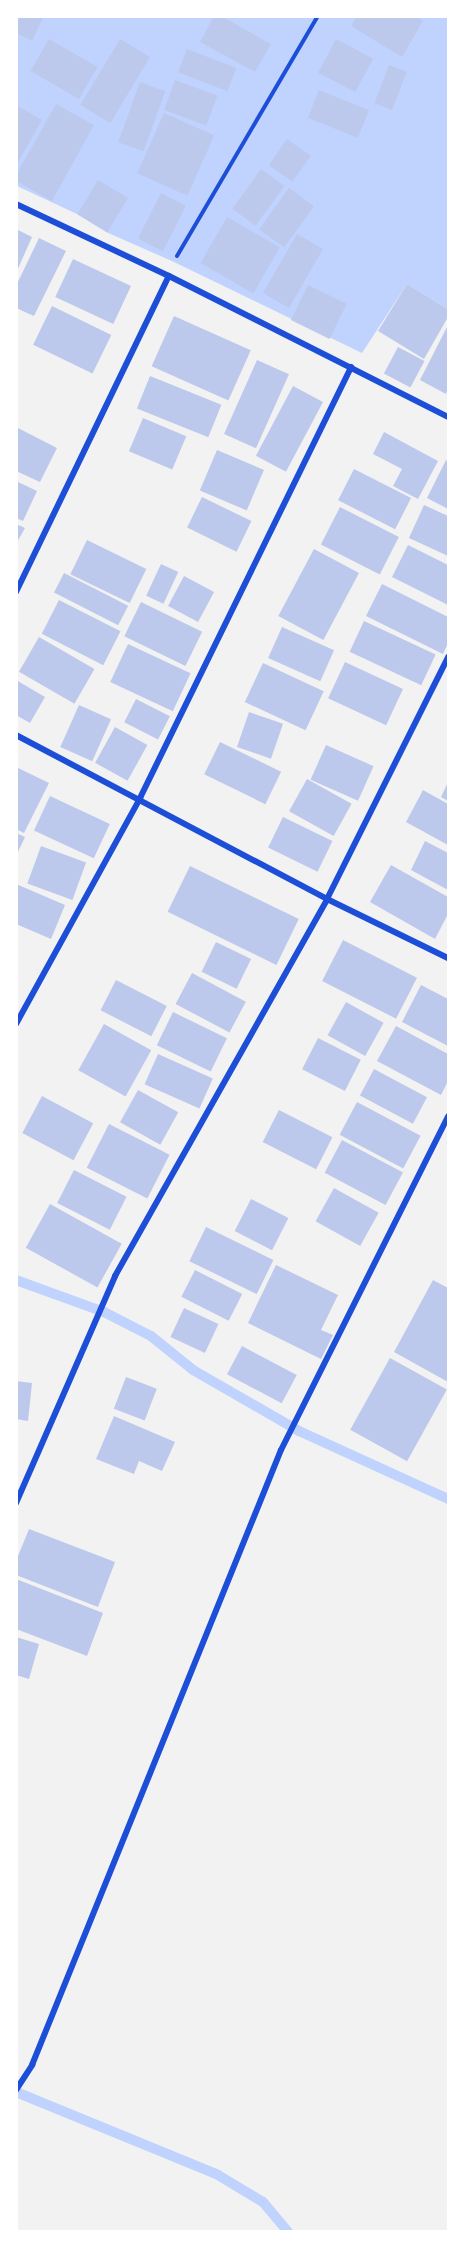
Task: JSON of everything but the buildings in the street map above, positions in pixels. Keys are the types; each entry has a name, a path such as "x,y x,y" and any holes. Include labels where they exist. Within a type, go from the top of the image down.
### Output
{"street":[{"path":"16,204 169,276 448,417"},
{"path":"16,592 169,276"},
{"path":"16,1024 140,798 351,367"},
{"path":"16,1503 115,1276 327,899 448,657"},
{"path":"16,735 140,798 327,899 448,958"},
{"path":"16,2090 32,2065 281,1450 448,1116"}],"path":[{"path":"174,262 318,16"}],"water":[{"path":"17,17 448,17 448,309 407,284 362,353 174,262 106,232 77,214 17,186"}],"waterway":[{"path":"16,1280 104,1312 151,1336 193,1370 299,1431 448,1499"},
{"path":"16,2092 218,2175 263,2202 288,2232"}]}
